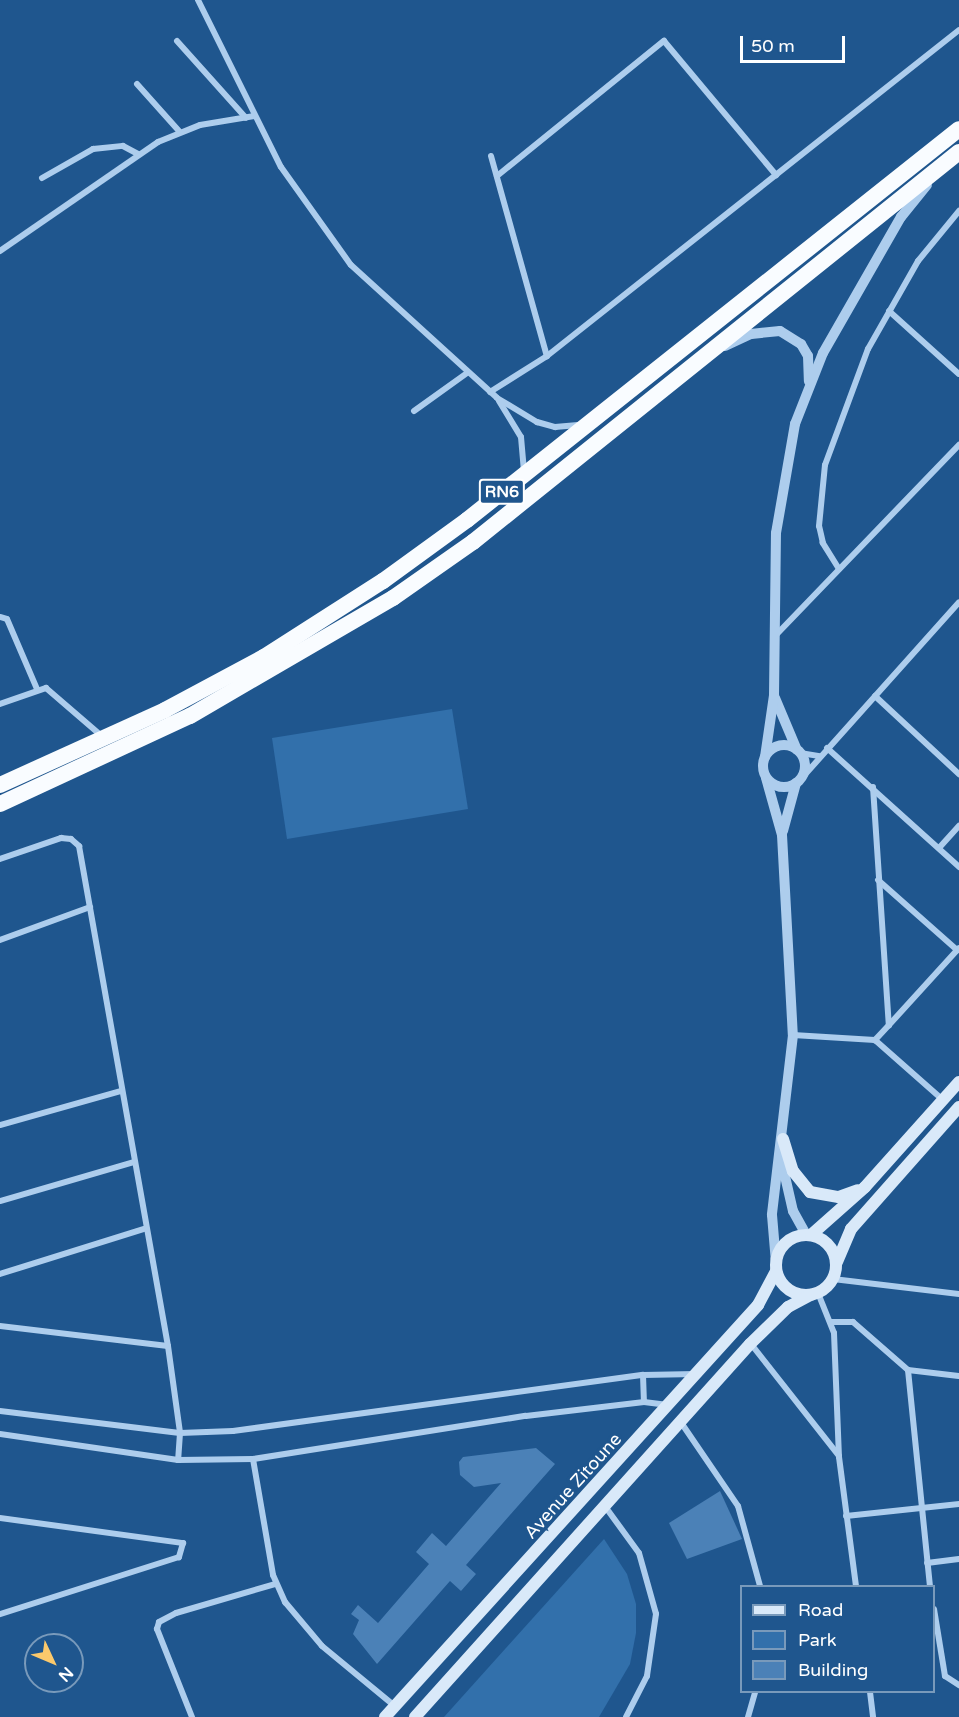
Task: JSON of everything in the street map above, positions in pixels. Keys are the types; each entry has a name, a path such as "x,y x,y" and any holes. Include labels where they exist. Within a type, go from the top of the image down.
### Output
{"highway":[{"name":"RN6","path":"0,785 106,740 331,616 524,474 959,129"},
{"name":"RN6","path":"0,804 190,717 348,626 473,542 959,152"}],"main road":[{"path":"957,1112 851,1229 837,1262 833,1279 815,1294 785,1287 776,1267 782,1246 808,1234 865,1187 959,1082"},
{"path":"783,1139 793,1172 810,1192 839,1197 865,1187"},
{"path":"808,1234 828,1244 837,1262"},
{"name":"Avenue Zitoune","path":"385,1717 397,1708 758,1305 776,1267"},
{"name":"Avenue Zitoune","path":"415,1717 750,1344 788,1307 815,1294"}],"street":[{"path":"198,0 281,167 351,265 497,398 555,428 589,423"},
{"path":"490,392 547,356 959,30"},
{"path":"177,41 246,117"},
{"path":"497,176 664,41 776,175"},
{"path":"137,84 179,131"},
{"path":"0,251 138,154 179,131 254,116"},
{"path":"42,178 108,146 123,146 138,154"},
{"path":"491,156 547,356"},
{"path":"776,1267 771,1215 781,1157 793,1035 782,835 766,778 765,757 774,694 773,638 780,503 795,424 809,384 901,217 942,166"},
{"path":"839,569 823,543 819,526 825,465 855,376 889,311 918,261 959,211"},
{"path":"889,311 959,374"},
{"path":"711,353 751,334 780,330 801,344 808,356 809,384"},
{"path":"414,411 467,373"},
{"path":"497,398 521,437 524,474"},
{"path":"773,638 959,445"},
{"path":"766,778 783,788 799,781 959,602"},
{"path":"0,617 9,622 37,688"},
{"path":"0,704 37,688 55,692 106,740"},
{"path":"774,694 804,763 782,835"},
{"path":"875,696 959,774"},
{"path":"765,757 780,746 820,756"},
{"path":"828,748 959,867"},
{"path":"873,787 890,1025"},
{"path":"939,848 959,826"},
{"path":"0,859 71,838 79,846 144,1229 168,1346 180,1433 178,1460"},
{"path":"875,1040 958,949 878,880"},
{"path":"0,940 90,907"},
{"path":"793,1035 875,1040 943,1100"},
{"path":"0,1125 121,1091"},
{"path":"781,1157 793,1211 808,1234"},
{"path":"0,1201 134,1162"},
{"path":"0,1274 144,1229"},
{"path":"833,1279 959,1294"},
{"path":"815,1294 831,1322 839,1457 856,1585"},
{"path":"831,1322 853,1323 908,1370 959,1377"},
{"path":"0,1326 168,1346"},
{"path":"750,1344 839,1457"},
{"path":"908,1370 920,1508 930,1585"},
{"path":"0,1412 180,1433 251,1429 643,1375 696,1374"},
{"path":"643,1375 644,1402"},
{"path":"0,1434 178,1460 253,1459 644,1402 669,1405"},
{"path":"679,1421 738,1506 759,1585"},
{"path":"253,1459 275,1584 307,1632 397,1708"},
{"path":"846,1516 959,1503"},
{"path":"604,1505 639,1553 656,1614 647,1676 626,1717"},
{"path":"0,1518 183,1543 179,1557 0,1614"},
{"path":"927,1563 959,1559"},
{"path":"192,1717 157,1629 159,1622 176,1613 275,1584"},
{"path":"935,1628 945,1676 959,1686"},
{"path":"748,1717 755,1693"},
{"path":"870,1693 873,1717"}],"green space":[{"path":"452,709 468,809 287,839 272,738"},
{"path":"604,1539 627,1574 636,1604 636,1633 630,1664 599,1717 444,1717"}],"building":[{"path":"536,1448 555,1464 466,1565 476,1574 461,1591 450,1581 377,1664 353,1634 359,1620 351,1614 358,1605 378,1623 429,1564 416,1552 432,1533 446,1546 501,1483 474,1487 460,1475 459,1462 463,1457"},
{"path":"720,1491 742,1539 687,1559 669,1523"}]}
